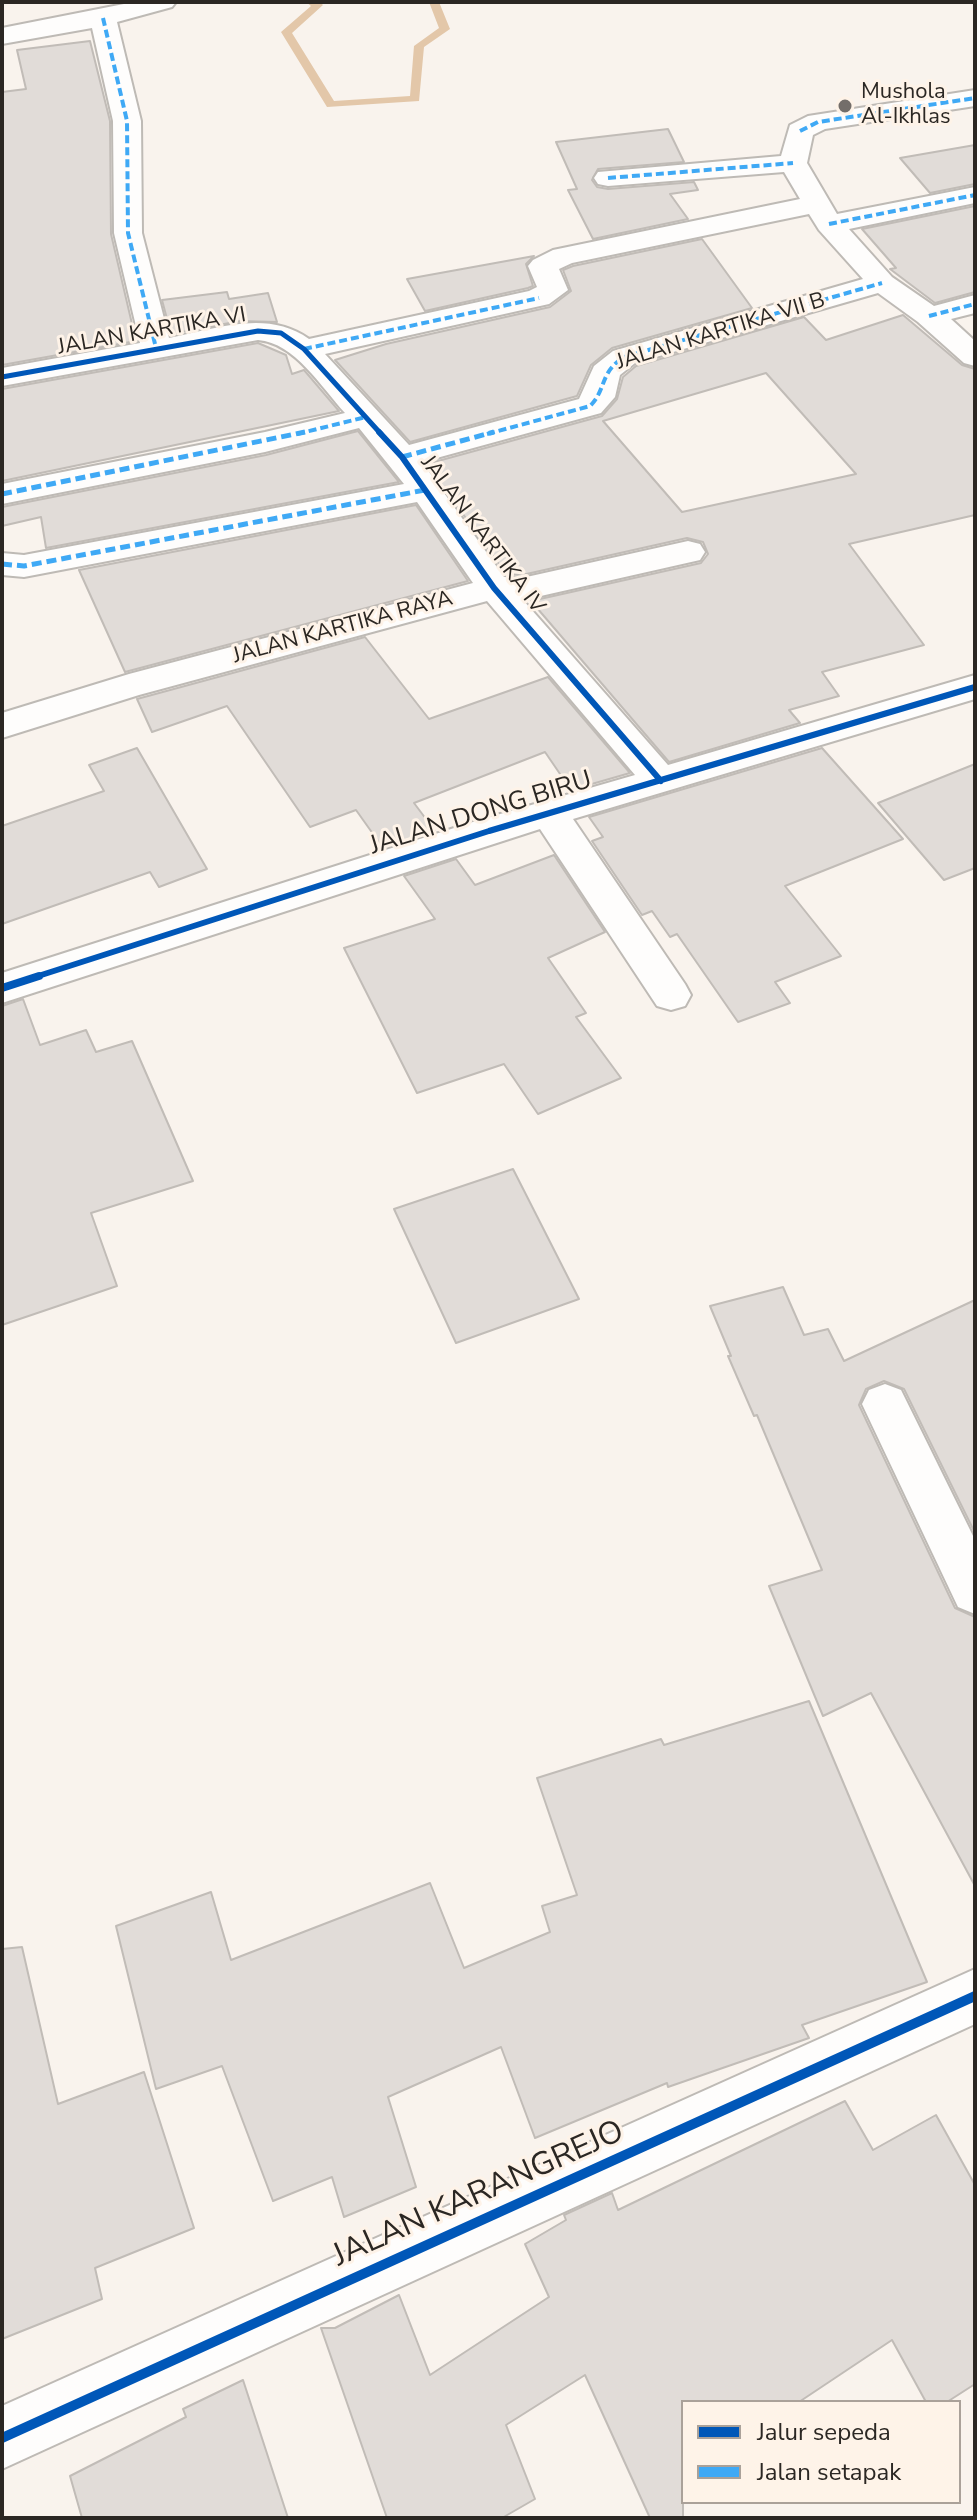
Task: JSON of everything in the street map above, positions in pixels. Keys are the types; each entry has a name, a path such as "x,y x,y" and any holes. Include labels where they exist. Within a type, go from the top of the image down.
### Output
{"street":[{"path":"2,36 103,18 163,2"},
{"path":"103,18 127,121 128,233 156,348"},
{"path":"975,98 818,122 800,131 793,163 822,214 882,283 929,316 975,357"},
{"path":"608,178 793,163"},
{"path":"304,349 539,298 553,290 543,266 551,260 822,214 975,195"},
{"name":"JALAN KARTIKA VII B","path":"402,457 590,406 599,397 601,376 608,366 624,357 882,283"},
{"path":"929,316 975,304"},
{"name":"JALAN KARTIKA VI","path":"2,377 258,331 281,333 304,349"},
{"name":"JALAN KARTIKA IV","path":"304,349 402,457 494,588 661,781"},
{"path":"2,494 90,474 265,442 366,417"},
{"path":"2,564 24,566 425,490"},
{"name":"JALAN KARTIKA RAYA","path":"2,726 129,686 494,588 522,589 688,552"},
{"name":"JALAN DONG BIRU","path":"2,988 549,813 975,687"},
{"path":"549,813 671,995"},
{"path":"885,1404 975,1591"},
{"name":"JALAN KARANGREJO","path":"2,2438 975,1996"}],"building":[{"path":"90,41 110,121 111,234 136,341 2,365 2,92 26,89 17,50"},
{"path":"668,129 684,162 598,169 592,180 597,187 608,189 694,182 698,190 670,194 688,219 593,239 568,190 577,189 556,142"},
{"path":"975,145 975,184 930,193 900,158"},
{"path":"975,206 975,292 935,303 890,269 896,268 862,229"},
{"path":"702,239 752,308 612,348 591,365 577,396 410,442 335,360 386,344 550,307 571,291 563,270"},
{"path":"534,256 526,264 533,286 425,311 407,279"},
{"path":"227,292 229,299 268,293 277,322 240,321 171,334 162,300"},
{"path":"903,315 962,365 975,369 975,515 849,544 924,645 822,672 839,696 789,710 800,723 669,762 531,601 701,563 708,554 703,542 687,538 522,575 506,574 427,464 602,416 617,399 623,377 636,366 804,317 826,340","holes":["766,373 856,474 682,512 603,421"]},
{"path":"258,343 286,355 292,374 304,370 339,411 2,481 2,389"},
{"path":"358,431 399,482 46,548 41,517 2,526 2,507 266,455"},
{"path":"416,505 468,581 125,672 79,570"},
{"path":"365,637 429,719 548,677 630,773 571,790 545,752 414,803 435,831 383,848 356,810 310,827 227,706 152,732 137,699"},
{"path":"137,748 207,869 159,887 150,872 2,924 2,826 104,791 89,765"},
{"path":"822,748 903,839 785,886 841,956 775,982 790,1003 738,1022 677,934 670,937 652,911 642,915 592,841 603,837 589,817"},
{"path":"975,764 975,868 944,880 878,803"},
{"path":"554,855 605,932 548,958 586,1013 576,1017 621,1078 538,1114 504,1064 417,1093 344,948 435,919 404,876 456,859 475,885"},
{"path":"23,999 40,1045 86,1030 96,1052 132,1041 193,1181 91,1213 117,1286 2,1325 2,1006"},
{"path":"513,1169 579,1299 456,1343 394,1209"},
{"path":"783,1287 804,1335 828,1329 844,1361 975,1300 975,1533 904,1389 884,1381 866,1389 859,1405 955,1608 975,1617 975,1886 871,1693 823,1716 769,1586 822,1570 757,1415 754,1416 728,1356 731,1356 710,1306"},
{"path":"809,1701 927,1982 802,2025 809,2038 668,2087 667,2083 535,2138 501,2047 388,2097 416,2187 344,2217 332,2177 273,2201 222,2066 156,2089 116,1926 211,1892 231,1960 430,1883 464,1968 550,1932 542,1906 577,1895 537,1778 661,1739 664,1745"},
{"path":"22,1947 58,2104 144,2072 194,2228 95,2268 102,2299 2,2339 2,1949"},
{"path":"845,2101 873,2150 936,2115 975,2185 975,2384 950,2400 925,2400 892,2340 802,2400 681,2400 683,2518 650,2518 585,2375 506,2425 535,2499 502,2518 387,2518 321,2328 335,2328 399,2295 430,2375 549,2297 525,2244 566,2220 564,2215 612,2193 618,2210"},
{"path":"243,2380 288,2518 82,2518 70,2476 186,2417 183,2409"}],"waterway":[{"path":"311,2 318,5 286,32 331,105 415,99 419,46 445,29 434,2"}],"marked path":[{"path":"103,18 127,121 128,233 156,348"},
{"path":"800,131 818,122 975,98"},
{"path":"608,178 793,163"},
{"path":"829,224 975,195"},
{"path":"402,457 590,406 599,397 605,373 624,357 882,283"},
{"path":"304,349 539,298"},
{"path":"929,316 975,304"},
{"path":"2,494 265,442 366,417"},
{"path":"2,564 24,566 425,490"}],"cycle path":[{"path":"2,377 258,331 281,333 304,349 402,457 494,588 661,781"},
{"path":"2,988 489,831 975,687"},
{"path":"2,2438 975,1996"}],"place":[{"name":"Mushola Al-Ikhlas","path":"845,106"}]}
